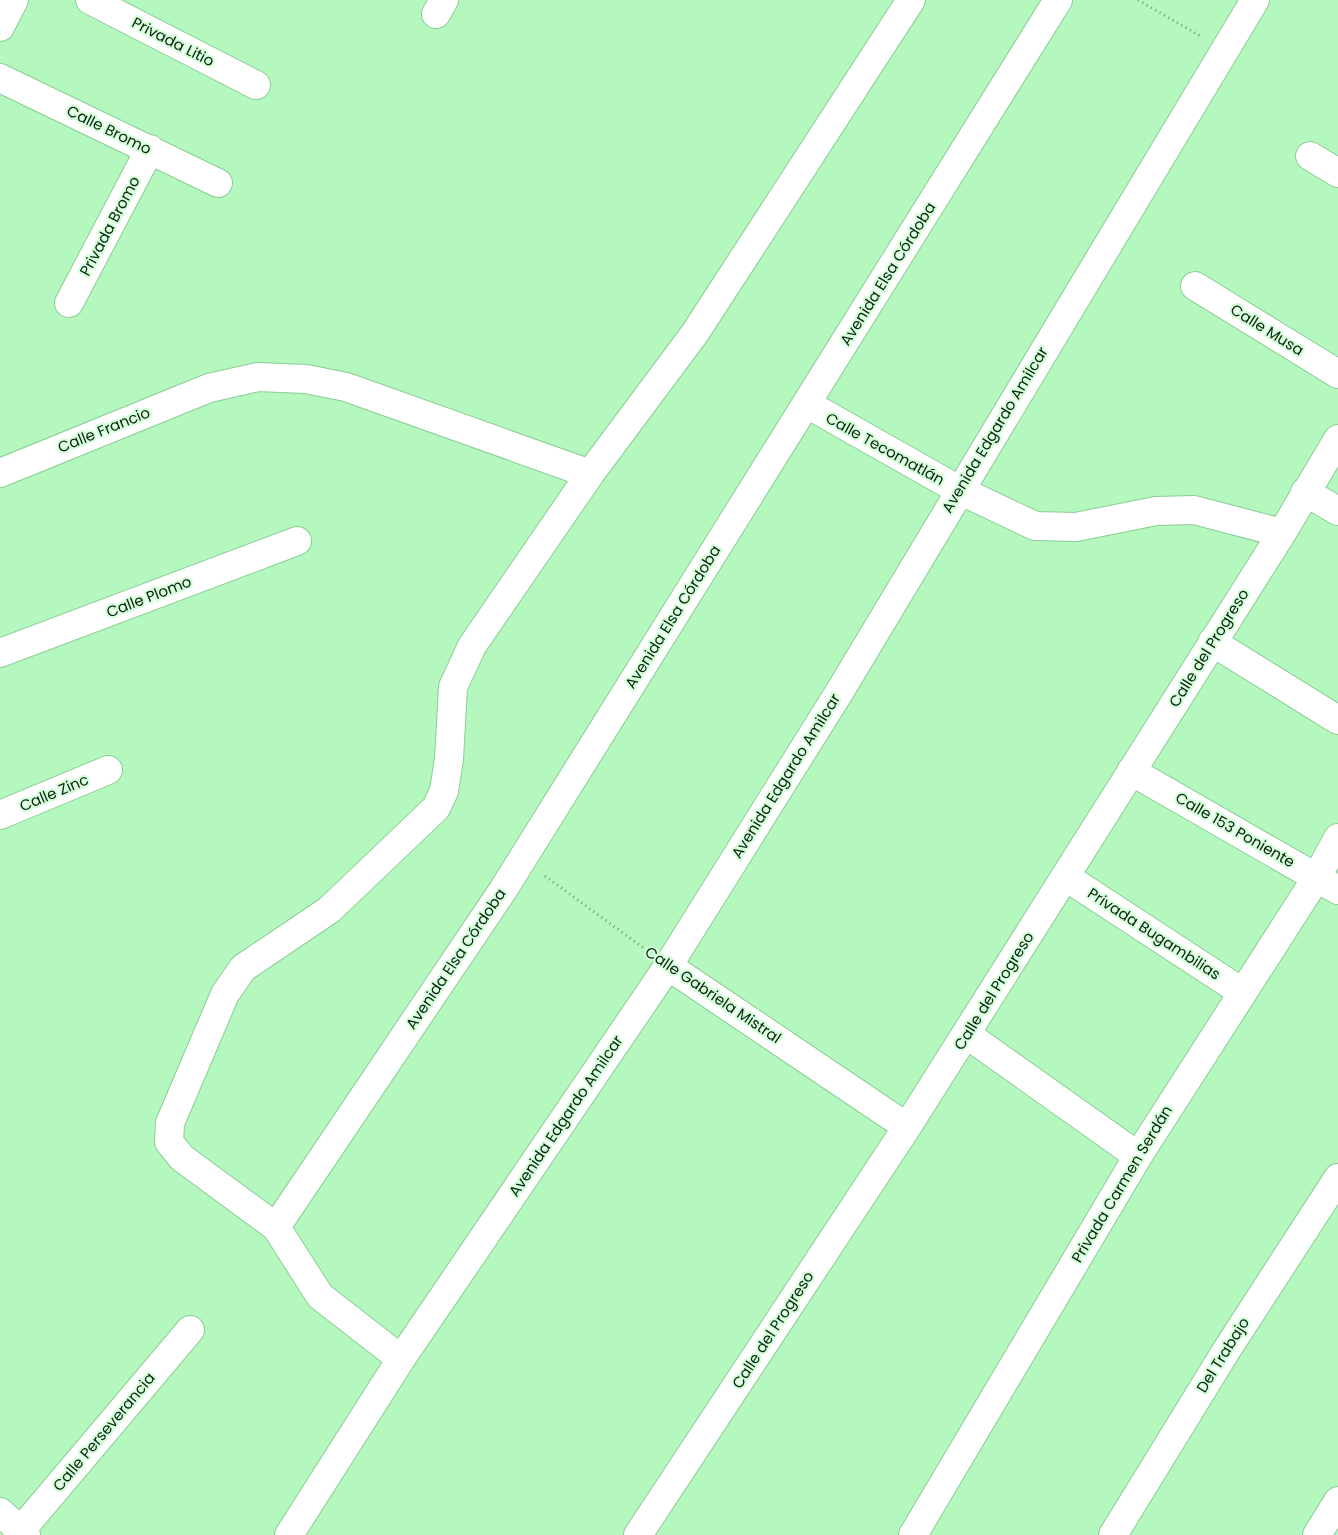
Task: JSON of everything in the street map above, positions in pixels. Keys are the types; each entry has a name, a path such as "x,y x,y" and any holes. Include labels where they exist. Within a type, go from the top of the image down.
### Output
{"street":[{"path":"0,27 14,0"},
{"name":"Privada Litio","path":"90,0 256,85"},
{"path":"401,1360 320,1296 276,1227 182,1158 170,1142 170,1123 225,994 242,968 329,910 436,808 444,791 449,759 453,687 472,646 590,474 695,333 911,0"},
{"name":"Avenida Elsa Córdoba","path":"276,1227 522,860 1058,0"},
{"name":"Avenida Edgardo Amilcar","path":"288,1535 401,1360 668,966 834,699 1255,0"},
{"name":"Calle Bromo","path":"0,78 150,149 218,184"},
{"name":"Privada Bromo","path":"69,303 150,149"},
{"path":"1310,156 1338,173"},
{"name":"Calle Musa","path":"1195,286 1338,374"},
{"name":"Calle Francio","path":"0,473 209,388 258,377 306,379 346,387 590,474"},
{"name":"Calle Tecomatlán","path":"807,404 959,490 1035,526 1076,527 1156,511 1194,510 1282,533"},
{"name":"Calle del Progreso","path":"638,1535 907,1127 1282,533 1338,439"},
{"path":"1305,492 1338,511"},
{"name":"Calle Plomo","path":"0,653 297,541"},
{"path":"1212,642 1338,720"},
{"name":"Calle Zinc","path":"0,815 108,770"},
{"name":"Calle 153 Poniente","path":"1131,771 1327,884"},
{"name":"Privada Carmen Serdán","path":"914,1535 1138,1156 1242,992 1327,884 1338,838"},
{"name":"Privada Bugambilias","path":"1066,877 1242,992"},
{"name":"Calle Gabriela Mistral","path":"668,966 907,1127"},
{"path":"966,1034 1138,1156"},
{"name":"Del Trabajo","path":"1112,1535 1226,1351 1338,1178"},
{"name":"Calle Perseverancia","path":"21,1534 190,1330"},
{"path":"1317,1535 1338,1501"},
{"path":"0,1512 21,1534"}],"path":[{"path":"1138,0 1224,49"},
{"name":"Calle Gabriela Mistral","path":"522,860 668,966"}]}
